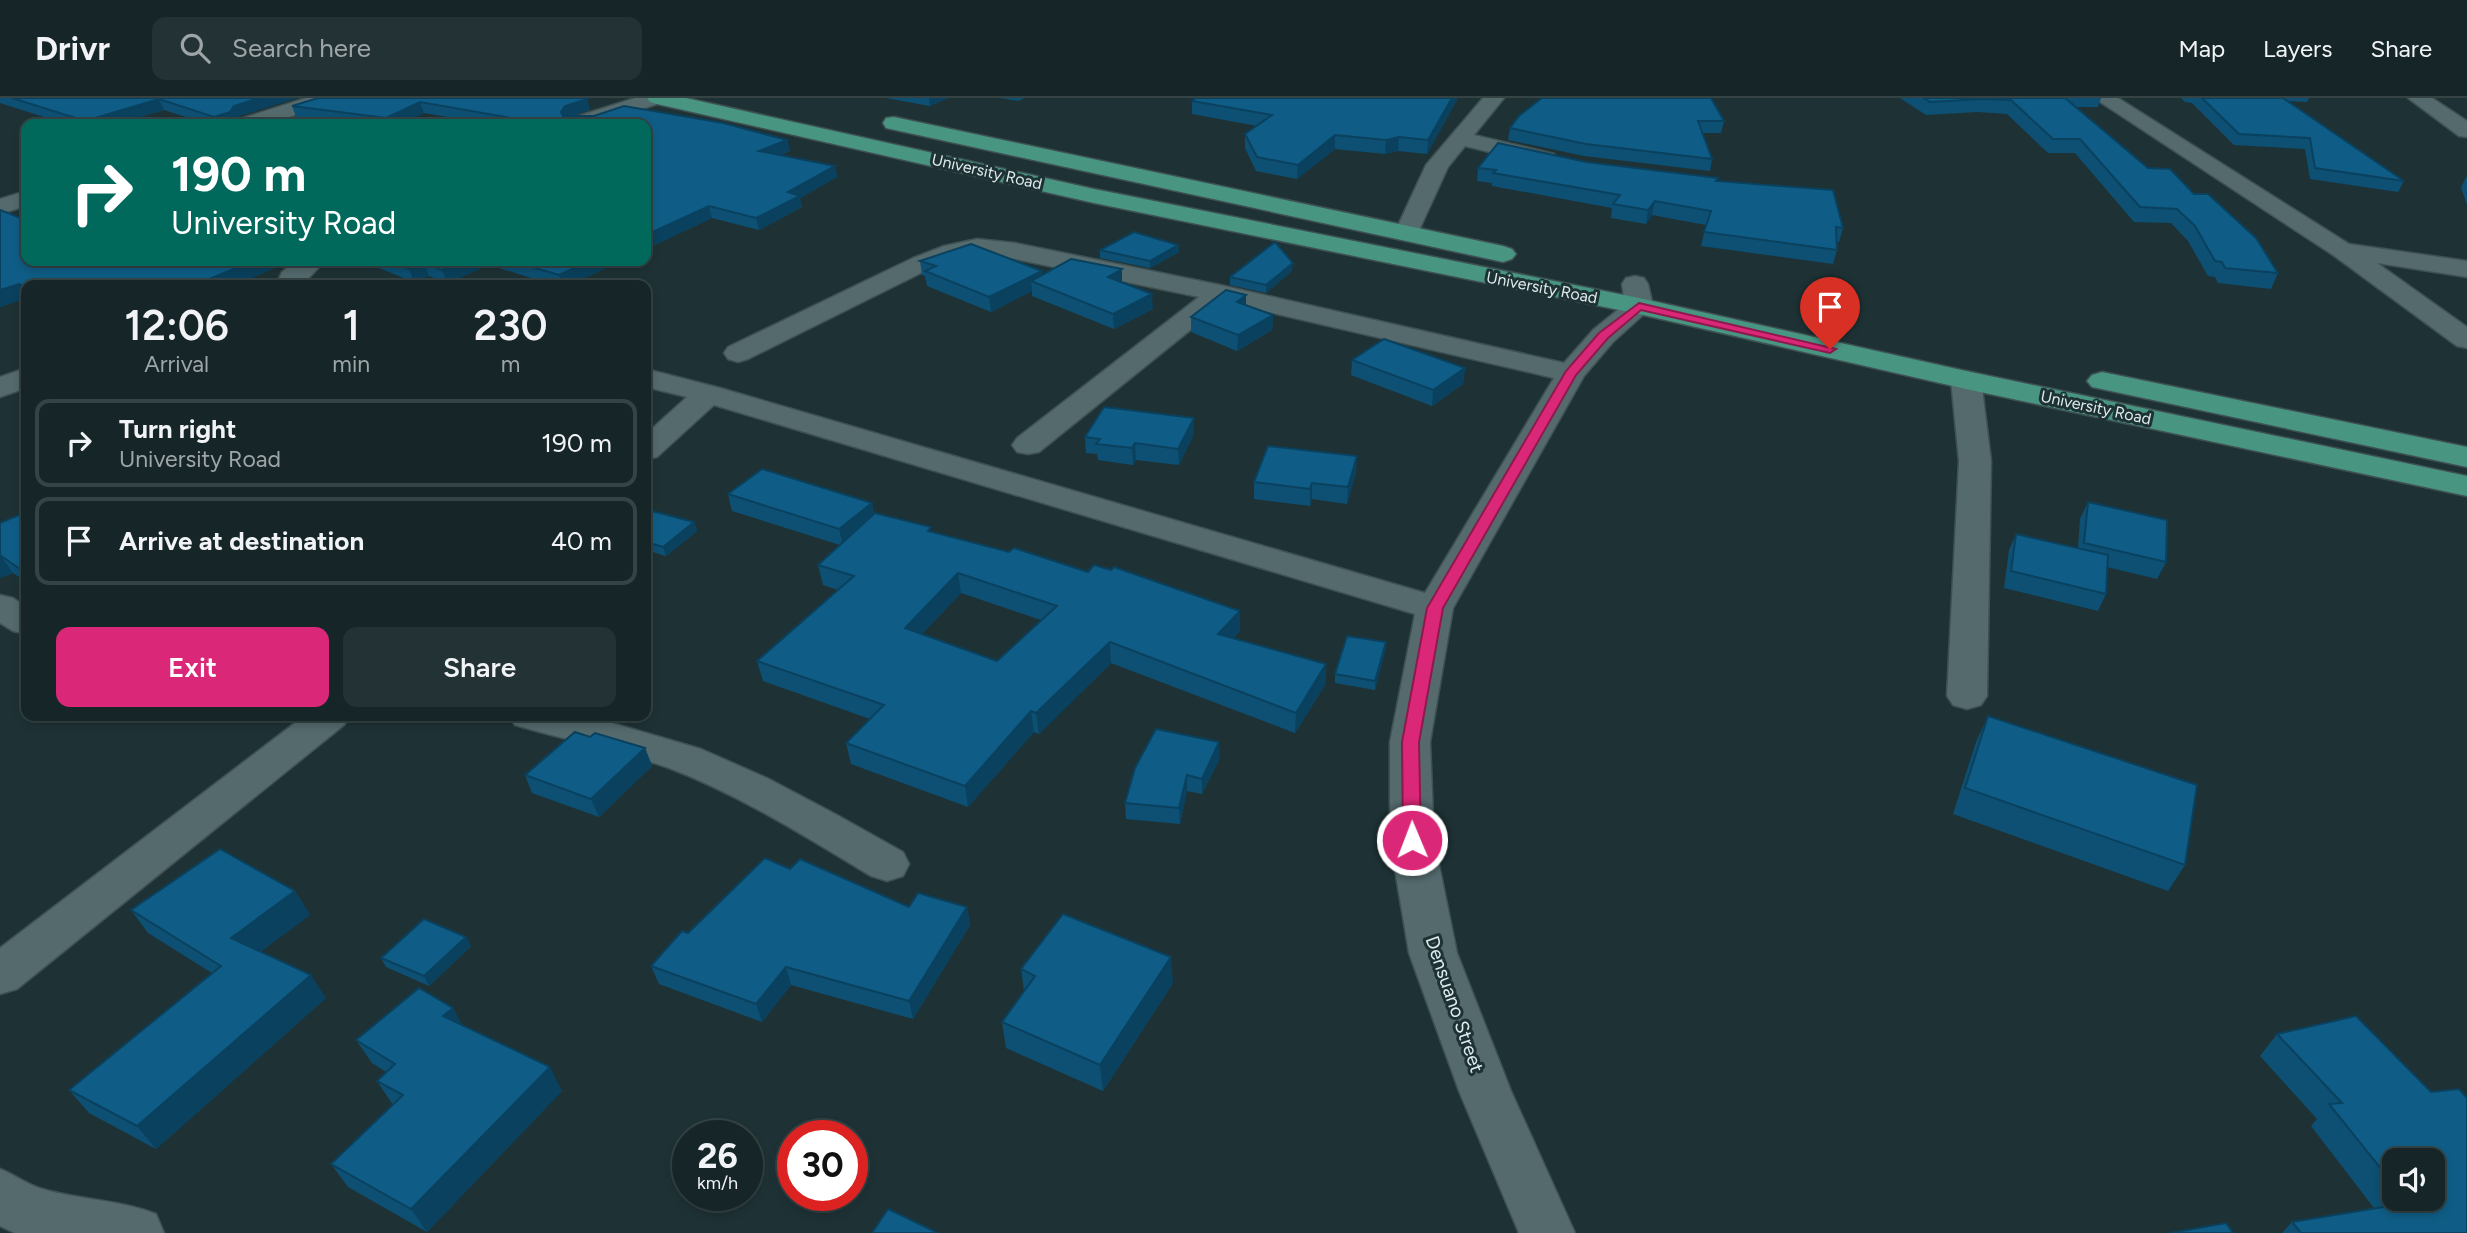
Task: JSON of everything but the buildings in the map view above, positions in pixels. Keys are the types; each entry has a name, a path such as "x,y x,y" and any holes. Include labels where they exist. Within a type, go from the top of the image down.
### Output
{"highway":[{"name":"University Road","path":"657,98 1094,196 1637,295 1863,331"},
{"name":"University Road","path":"763,98 865,117 1407,232 1966,380 2467,486"},
{"name":"University Road","path":"2078,376 2467,457"}],"street":[{"path":"263,119 327,98"},
{"path":"592,119 657,98"},
{"path":"1407,232 1437,166 1494,98"},
{"path":"2104,98 2342,250 2467,340"},
{"path":"2418,98 2467,131"},
{"path":"1459,138 1570,163"},
{"path":"0,207 21,200"},
{"path":"738,353 922,263 953,251 977,247 1015,251 1220,293 1571,373"},
{"path":"2342,250 2467,269"},
{"path":"290,280 306,266"},
{"path":"1028,446 1220,293"},
{"name":"Densuano Street","path":"1547,1233 1485,1091 1433,953 1412,840 1410,742 1435,608 1571,373 1637,295"},
{"path":"0,388 21,379"},
{"path":"651,379 709,394 1435,608"},
{"path":"1966,380 1975,461 1967,696"},
{"path":"651,446 709,394"},
{"path":"0,606 21,620"},
{"path":"0,975 324,721"},
{"path":"548,721 649,747 708,768 783,804 887,864"},
{"path":"15,1212 136,1233"}],"route":[{"path":"1412,840 1410,742 1435,608 1571,373 1604,336 1639,306 1830,349"}]}
